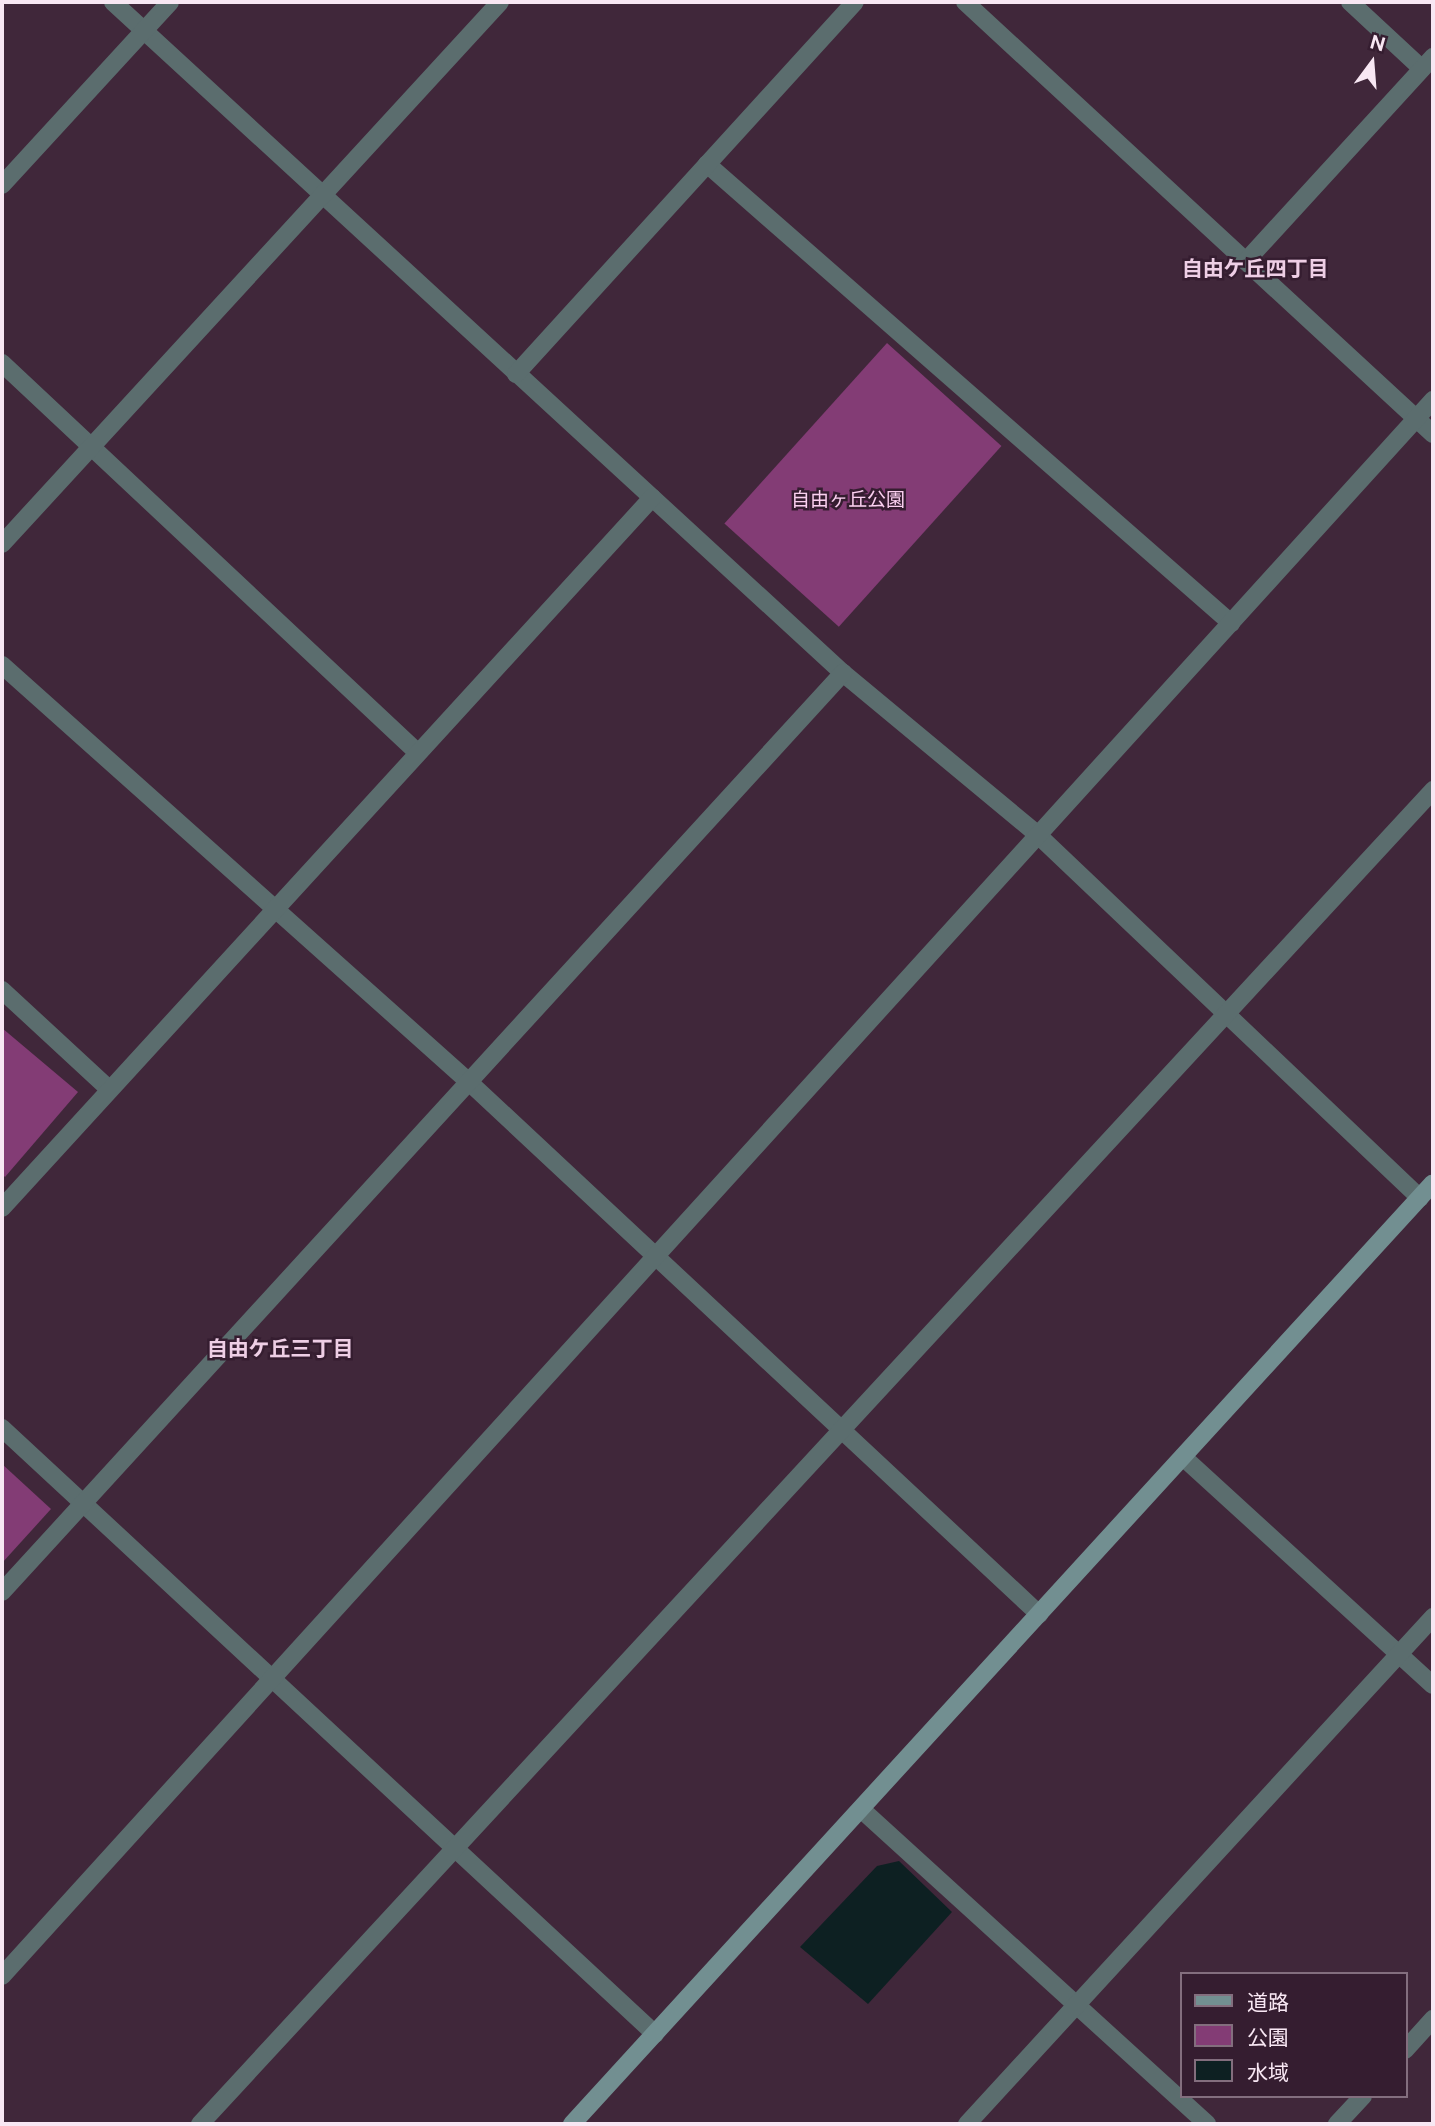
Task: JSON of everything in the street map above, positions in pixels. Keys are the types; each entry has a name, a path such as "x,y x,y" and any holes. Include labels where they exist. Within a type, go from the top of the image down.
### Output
{"street":[{"path":"113,2 843,673 1038,835 1420,1198"},
{"path":"2,185 170,2"},
{"path":"2,544 500,2"},
{"path":"516,374 855,2"},
{"path":"1246,261 1428,63 1350,2"},
{"path":"968,3 1433,434"},
{"path":"707,164 1231,623"},
{"path":"2,363 417,752"},
{"path":"2,1976 1433,400"},
{"path":"2,1208 273,908 652,498"},
{"path":"2,665 469,1082 1039,1614"},
{"path":"2,1592 843,673"},
{"path":"200,2124 1433,790"},
{"path":"2,990 109,1088"},
{"path":"572,2124 1433,1183"},
{"path":"2,1428 274,1676 454,1850 655,2034"},
{"path":"1184,1457 1433,1685"},
{"path":"967,2124 1433,1617"},
{"path":"861,1809 1207,2124"},
{"path":"1407,2048 1433,2019"},
{"path":"1337,2124 1361,2098"}],"green space":[{"name":"自由ヶ丘公園","path":"887,343 1001,446 839,627 724,524"},
{"path":"2,1028 78,1092 5,1177 2,1174"},
{"path":"2,1464 51,1509 2,1563"}],"water":[{"path":"899,1861 952,1912 868,2004 800,1947 877,1866"}],"district":[{"name":"自由ケ丘四丁目","path":"1255,269"},
{"name":"自由ケ丘三丁目","path":"280,1349"}]}
